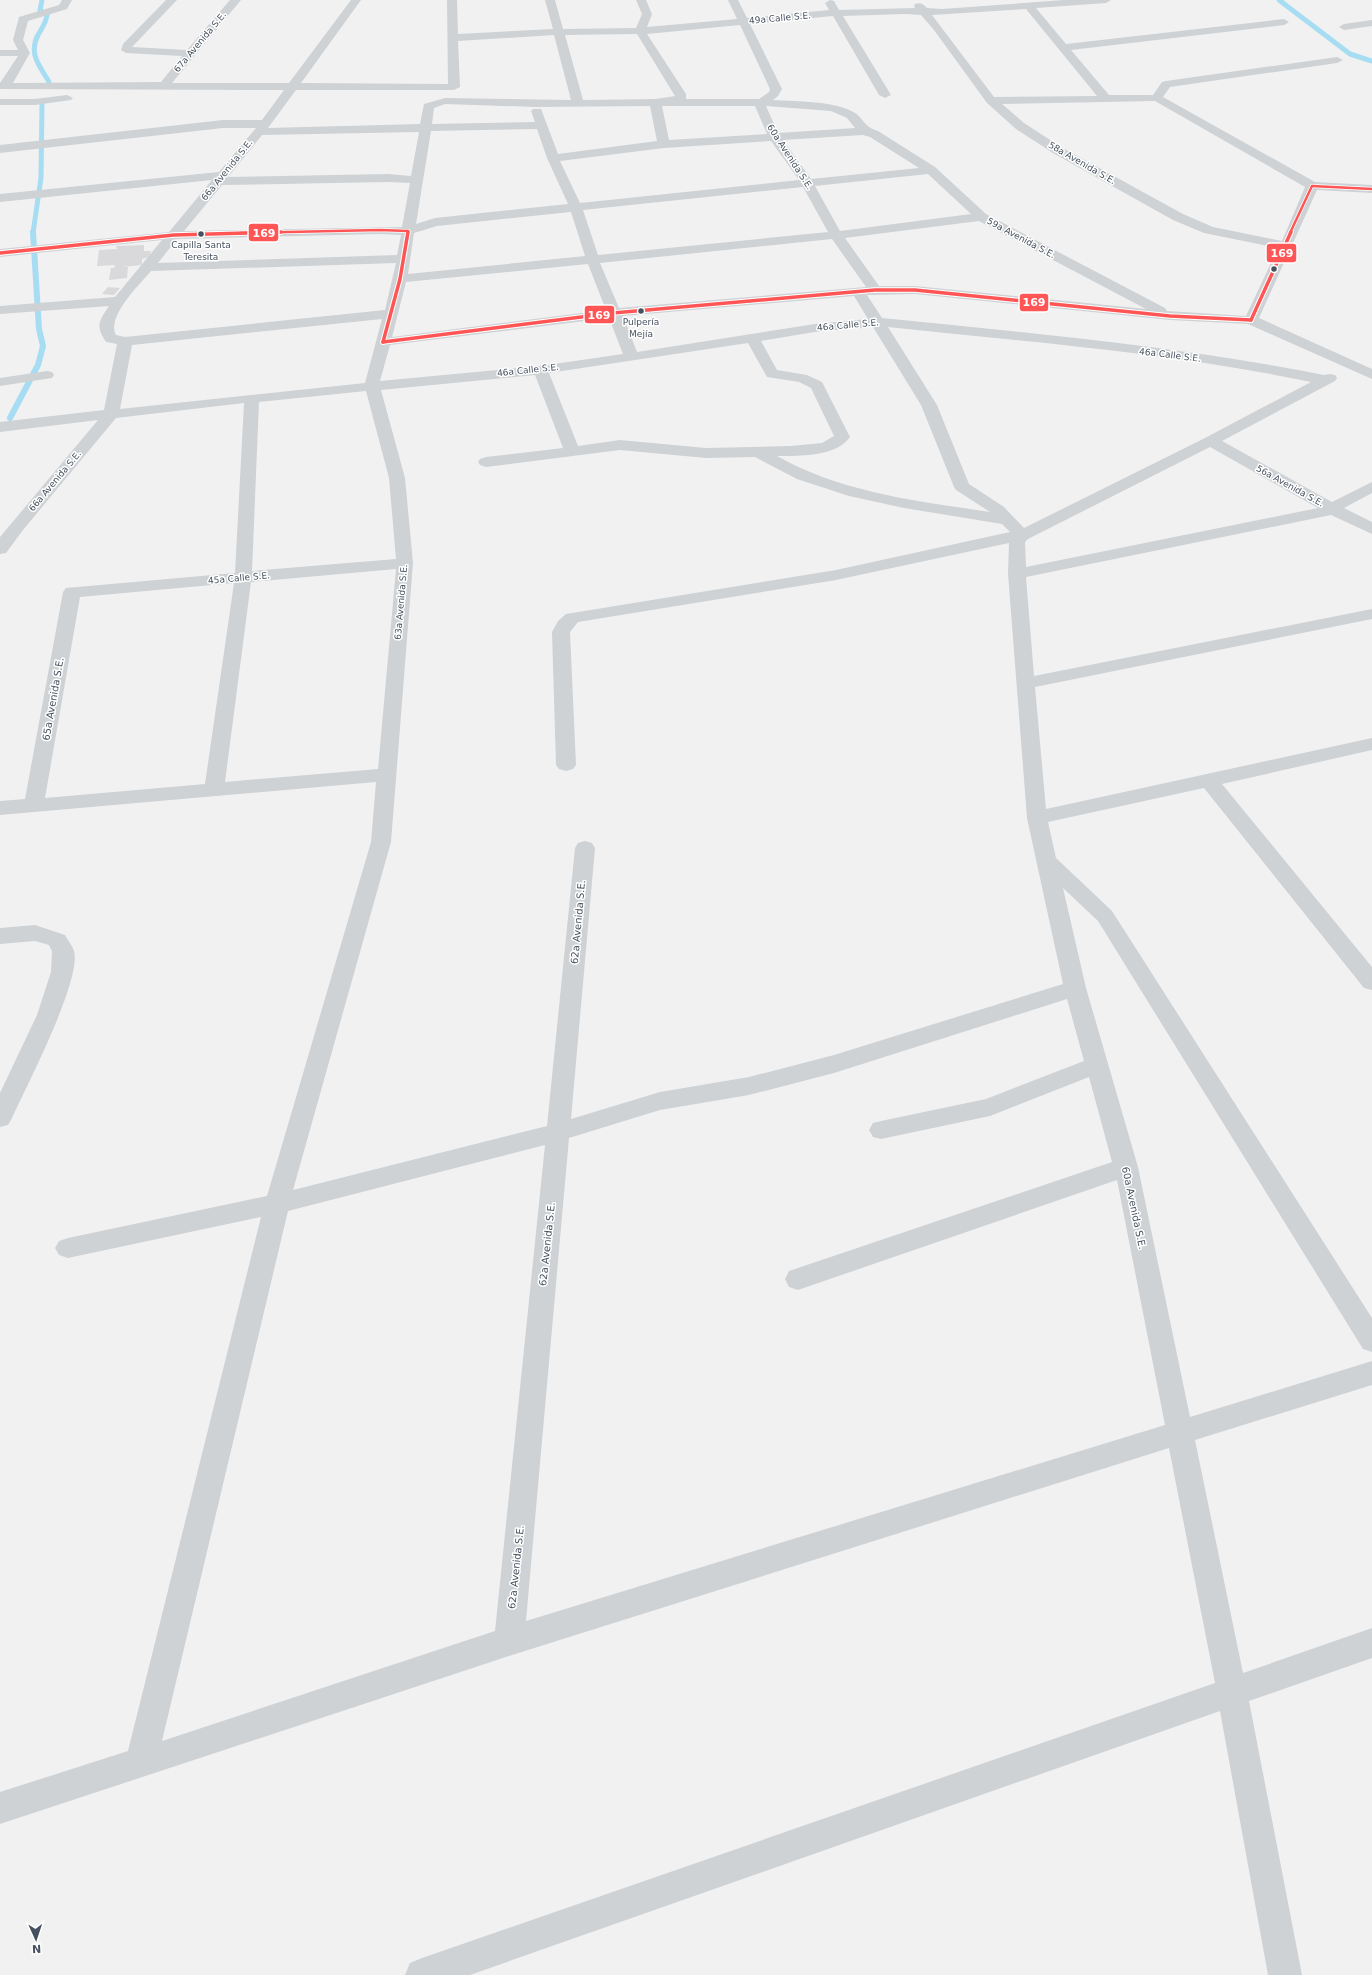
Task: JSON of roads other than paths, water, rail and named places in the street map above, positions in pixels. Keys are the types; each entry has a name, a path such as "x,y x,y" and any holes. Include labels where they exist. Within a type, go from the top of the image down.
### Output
{"street":[{"path":"25,53 18,40 23,19 63,7 67,0"},
{"path":"172,0 127,46 126,50 190,53"},
{"name":"67a Avenida S.E.","path":"164,85 236,0"},
{"name":"66a Avenida S.E.","path":"118,340 105,332 105,326 119,301 262,128 356,0"},
{"path":"2,86 164,85 454,87 452,0"},
{"path":"550,0 578,104"},
{"path":"641,0 647,14 640,31 680,94 681,98 674,102 655,103"},
{"path":"733,0 776,89 774,94 761,102"},
{"path":"829,0 885,95"},
{"name":"58a Avenida S.E.","path":"915,0 924,13 938,28 990,101 1020,126 1057,150 1178,217 1209,230 1286,246"},
{"name":"49a Calle S.E.","path":"453,38 558,32 640,31 743,20 836,13 905,10 924,13 1106,0"},
{"path":"1029,6 1065,47 1105,98"},
{"path":"1065,47 1284,22"},
{"path":"1344,27 1372,23"},
{"path":"0,53 25,53"},
{"path":"2,86 25,53"},
{"path":"1157,98 1166,84 1337,60"},
{"path":"0,102 35,102 164,85"},
{"path":"990,101 1157,98 1312,186 1372,189"},
{"path":"372,385 400,279 426,127 428,106 445,101 535,104 761,102 833,108 851,116 864,131"},
{"name":"60a Avenida S.E.","path":"761,102 760,107 774,136 808,184 836,235 875,290"},
{"path":"655,103 664,144"},
{"path":"535,104 553,158 576,208 593,261 632,357"},
{"path":"0,149 223,124 262,128 542,125"},
{"path":"553,158 664,144 864,131"},
{"name":"59a Avenida S.E.","path":"864,131 874,134 931,170 981,217 1170,316"},
{"path":"0,253 174,235 380,230 408,232 435,222 931,170"},
{"path":"0,198 221,178 388,178 416,180"},
{"path":"1251,320 1312,186"},
{"path":"400,279 593,261 836,235 981,217"},
{"path":"148,267 403,259"},
{"path":"383,342 613,313 858,291 915,290 1170,316 1251,320 1372,375"},
{"path":"858,291 929,405 962,487 998,510 1022,535"},
{"path":"0,310 119,301"},
{"path":"111,414 118,340 390,314"},
{"name":"46a Calle S.E.","path":"0,427 372,385 540,370 753,339 815,328 878,322 1104,346 1262,367 1324,380"},
{"path":"486,462 620,445 706,452 791,451 825,447 836,442 842,437 817,385 802,378 777,376 772,374 753,339"},
{"path":"566,765 561,632 564,625 572,618 733,590 836,575 1022,535 1210,441 1324,380 1372,362"},
{"path":"540,370 572,450"},
{"path":"0,382 47,375"},
{"name":"63a Avenida S.E.","path":"141,1763 277,1204 381,842 405,563 397,478 372,385"},
{"path":"214,790 243,578 252,398"},
{"name":"66a Avenida S.E.","path":"0,549 17,526 111,414"},
{"name":"56a Avenida S.E.","path":"1210,441 1331,508 1372,528"},
{"path":"757,452 808,478 851,490 913,505 1008,519"},
{"path":"1017,574 1326,511 1372,487"},
{"name":"60a Avenida S.E.","path":"1022,535 1017,542 1017,574 1037,818 1075,988 1126,1167 1181,1431 1232,1691 1280,1973"},
{"name":"45a Calle S.E.","path":"72,592 405,563"},
{"name":"65a Avenida S.E.","path":"34,806 72,592"},
{"path":"1026,683 1372,614"},
{"path":"1037,818 1372,744"},
{"path":"0,808 386,775"},
{"path":"1209,781 1372,982"},
{"name":"62a Avenida S.E.","path":"509,1641 585,848"},
{"path":"1048,862 1105,916 1372,1341"},
{"path":"0,936 35,933 56,940 63,951 62,972 48,1015 0,1118"},
{"path":"68,1248 277,1204 558,1132 660,1101 749,1086 834,1064 1075,988"},
{"path":"881,1130 990,1108 1033,1089 1097,1065"},
{"path":"798,1279 1126,1167"},
{"path":"0,1808 509,1641 1181,1431 1372,1373"},
{"path":"422,1975 1372,1643"}],"waterway":[{"path":"42,0 40,10 47,15 45,23 35,42 34,48 36,60 49,82"},
{"path":"1279,0 1350,54 1372,61"},
{"path":"33,233 41,178 42,104"},
{"path":"10,418 38,365 43,346 39,329 33,233"}],"place":[{"name":"Capilla Santa Teresita","path":"201,234"},
{"name":"Pulpería Mejía","path":"641,311"}]}
